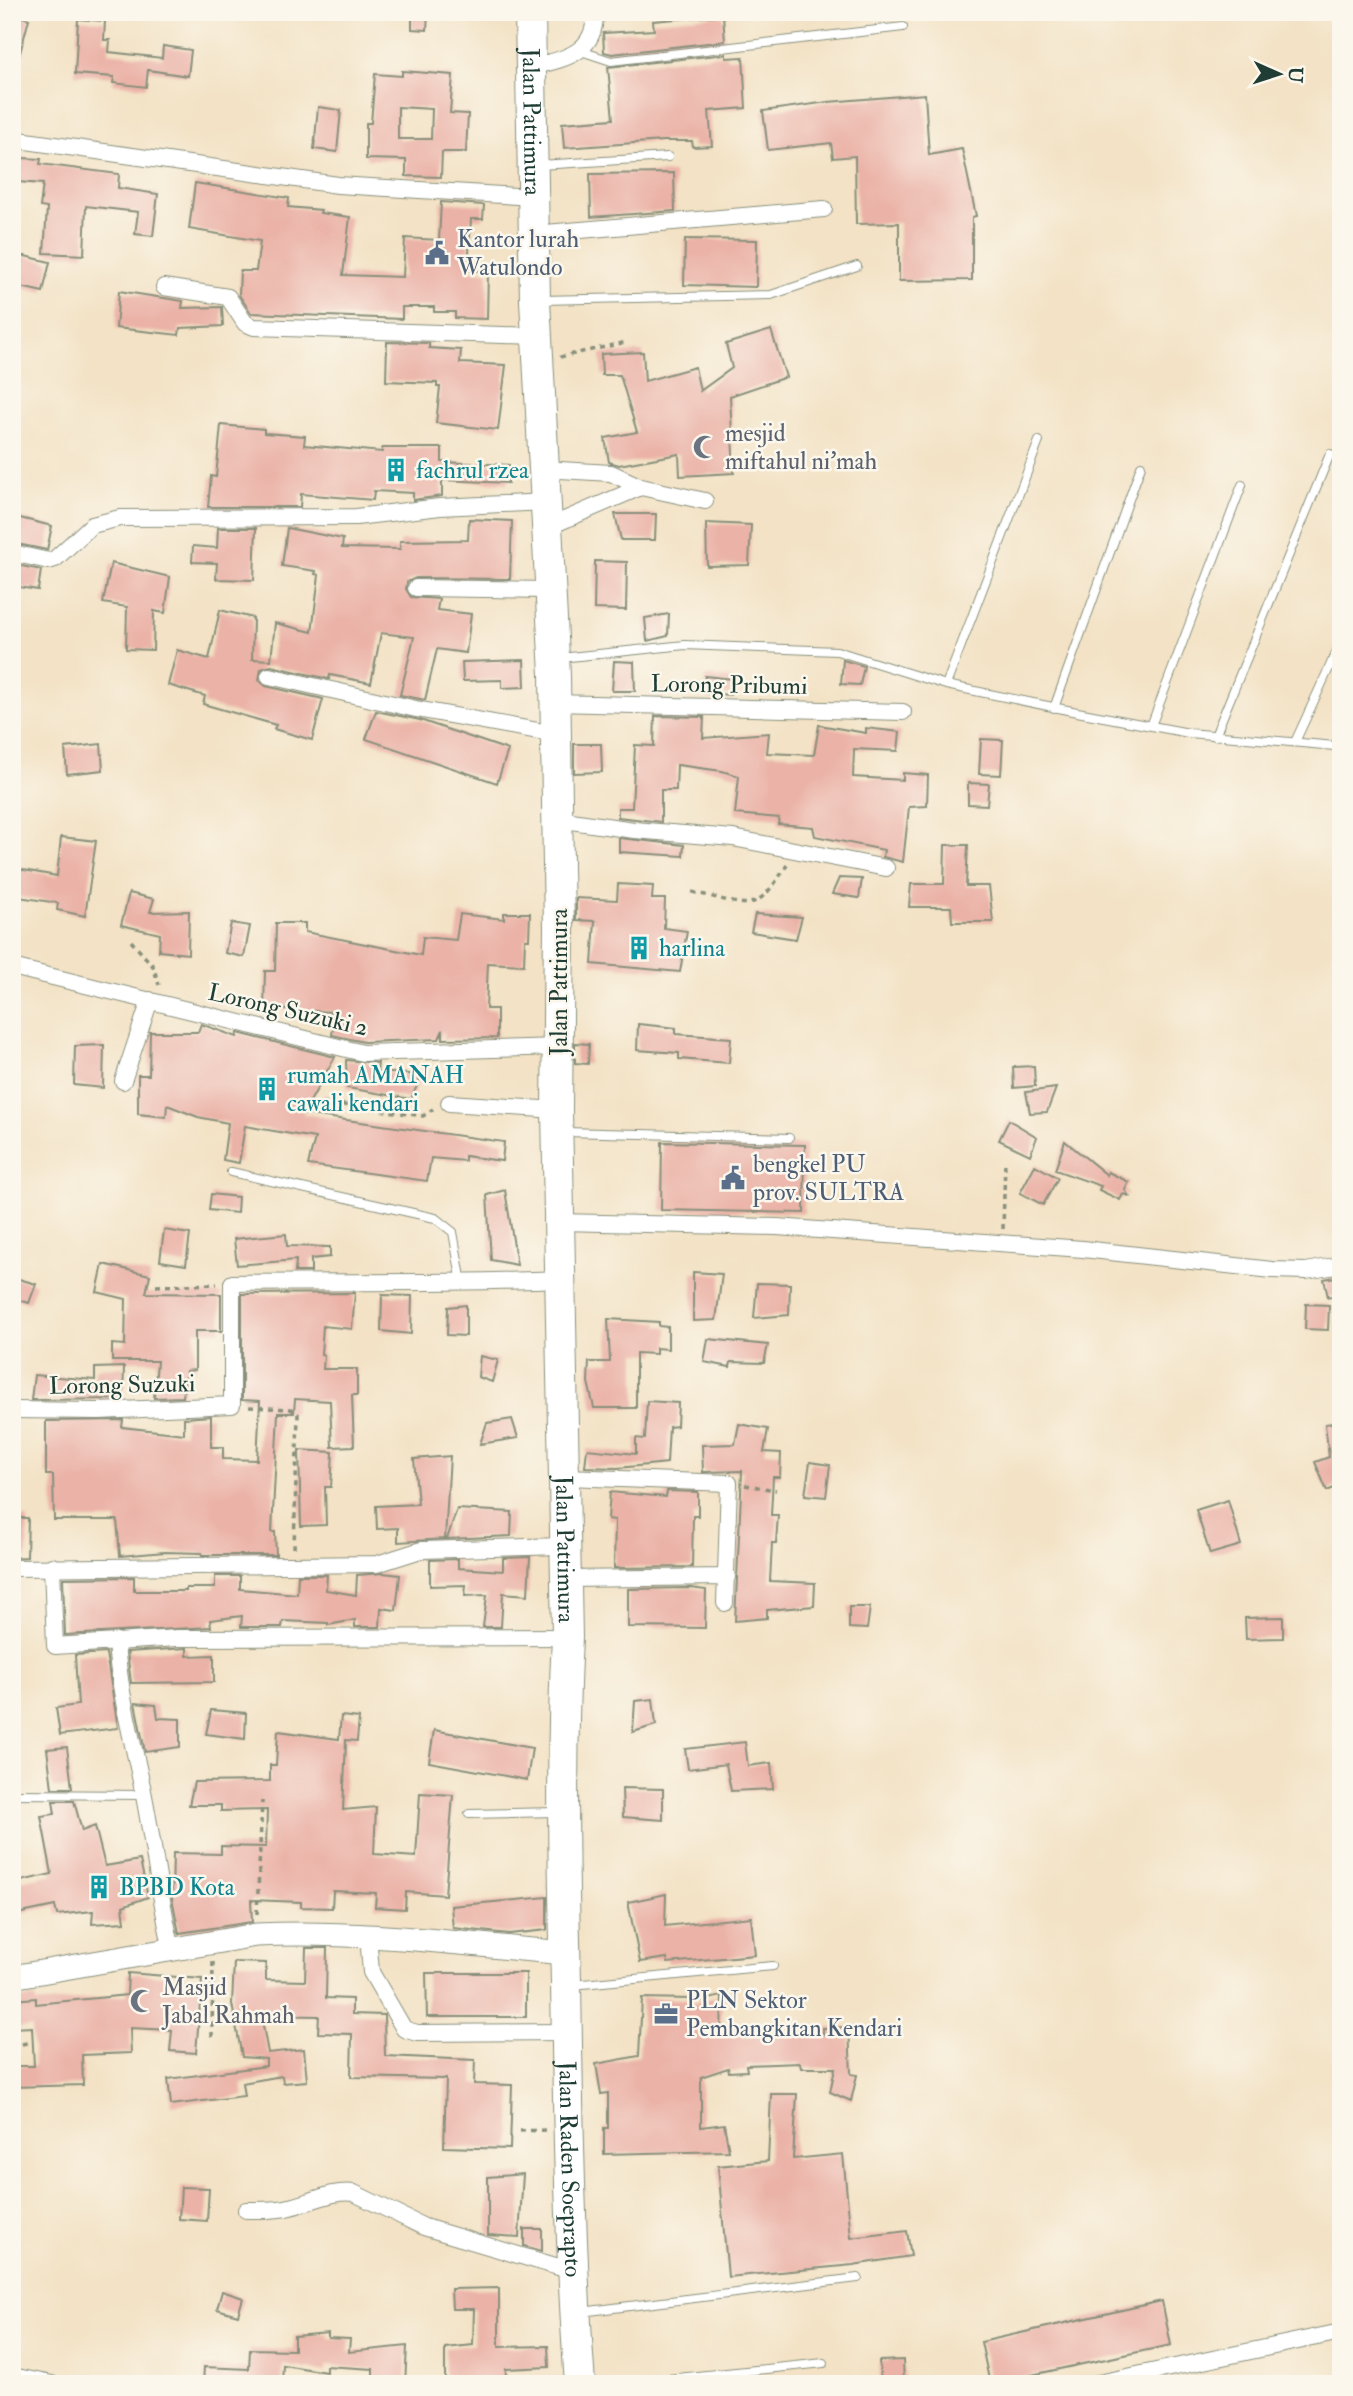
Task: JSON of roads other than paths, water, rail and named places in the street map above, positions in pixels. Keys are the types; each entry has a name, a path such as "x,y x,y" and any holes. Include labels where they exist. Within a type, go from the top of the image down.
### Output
{"highway":[{"name":"Jalan Pattimura","path":"530,12 535,300 554,659 557,819 558,1121 566,1477 567,1637 563,1812 565,1953"},
{"name":"Jalan Raden Soeprapto","path":"565,1953 572,2271 580,2384"}],"main road":[{"path":"12,1977 256,1935 368,1935 565,1953"}],"street":[{"path":"531,67 581,51 591,36 595,12"},
{"path":"12,139 338,185 533,197"},
{"path":"534,234 824,209"},
{"path":"164,287 228,298 245,323 254,327 538,349"},
{"path":"544,469 611,473 641,487 705,501"},
{"path":"12,553 49,561 55,559 92,525 120,518 356,517 440,507 547,515 641,487"},
{"path":"416,589 549,590"},
{"path":"268,676 416,709 555,734"},
{"name":"Lorong Pribumi","path":"554,704 903,712"},
{"path":"557,819 623,829 733,838 886,868"},
{"name":"Lorong Suzuki 2","path":"12,967 363,1053 559,1047"},
{"path":"123,1081 157,1002"},
{"path":"449,1103 558,1121"},
{"path":"560,1222 777,1227 1002,1243 1272,1270 1306,1271 1341,1265"},
{"path":"462,1283 563,1279"},
{"name":"Lorong Suzuki","path":"12,1410 124,1410 232,1405 232,1283 462,1283"},
{"path":"566,1477 729,1483 725,1603"},
{"path":"12,1568 377,1564 421,1550 565,1546"},
{"path":"52,1566 55,1646 244,1637 567,1637"},
{"path":"566,1579 727,1577"},
{"path":"116,1642 121,1695 144,1795 157,1884 172,1950"},
{"path":"368,1935 371,1972 404,2029 417,2033 565,2032"},
{"path":"246,2210 289,2207 324,2196 355,2193 424,2227 572,2271"},
{"path":"1094,2384 1341,2332"},
{"path":"12,2376 52,2384"}],"lane":[{"path":"581,51 611,61 903,27"},
{"path":"533,165 668,157"},
{"path":"535,300 771,295 857,266"},
{"path":"946,685 1039,441"},
{"path":"1215,736 1330,454"},
{"path":"1055,708 1141,466"},
{"path":"1151,726 1242,485"},
{"path":"1295,742 1341,642"},
{"path":"554,659 685,645 837,651 946,685 1151,726 1215,736 1335,746 1341,733"},
{"path":"558,1121 789,1138"},
{"path":"231,1172 435,1218 453,1232 462,1283"},
{"path":"12,1794 144,1795"},
{"path":"469,1814 563,1812"},
{"path":"566,1986 773,1966"},
{"path":"575,2313 858,2278"},
{"path":"619,2384 824,2363"}],"place":[{"name":"Kantor lurah Watulondo","path":"437,253"},
{"name":"mesjid miftahul ni'mah","path":"705,447"},
{"name":"fachrul rzea","path":"396,470"},
{"name":"harlina","path":"639,948"},
{"name":"rumah AMANAH cawali kendari","path":"267,1089"},
{"name":"bengkel PU prov. SULTRA","path":"733,1178"},
{"name":"BPBD Kota","path":"99,1887"},
{"name":"Masjid Jabal Rahmah","path":"142,2001"},
{"name":"PLN Sektor Pembangkitan Kendari","path":"666,2014"}]}
